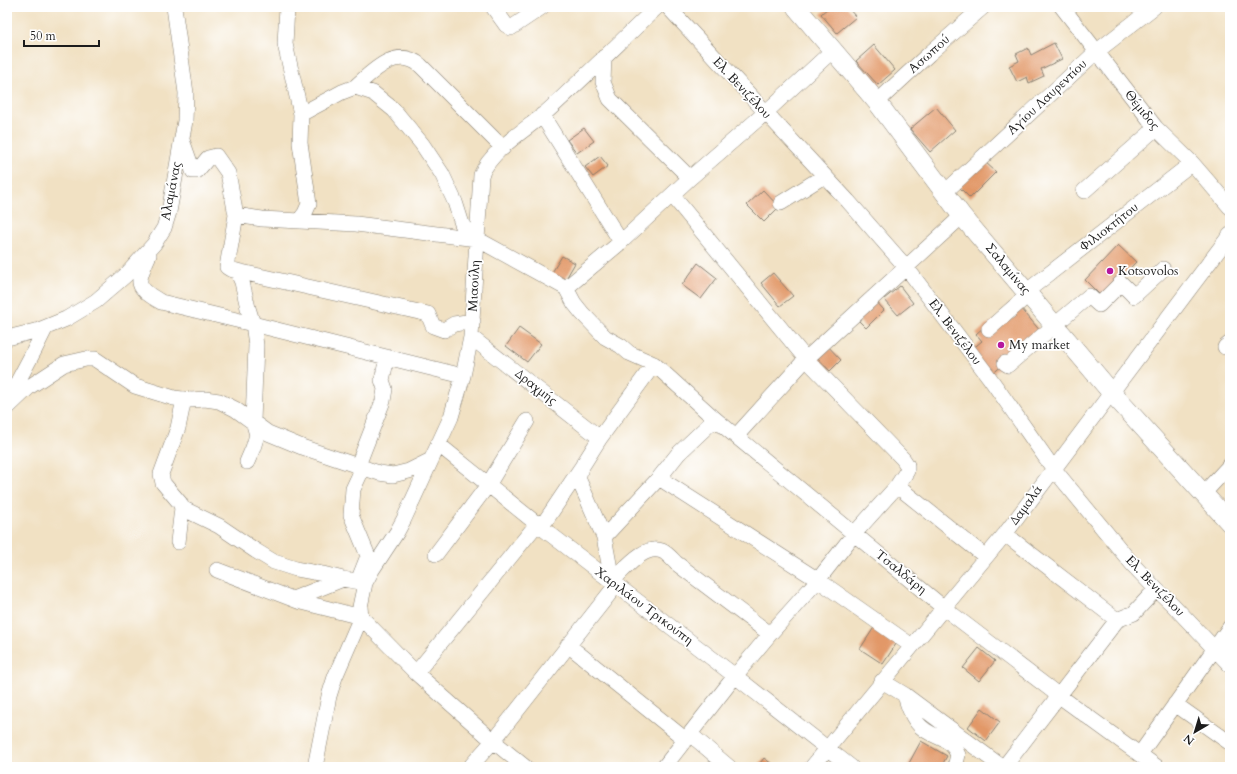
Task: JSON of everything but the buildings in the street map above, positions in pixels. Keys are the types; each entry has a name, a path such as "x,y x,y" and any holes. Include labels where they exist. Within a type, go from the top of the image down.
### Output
{"main road":[{"name":"Σαλαμίνας","path":"796,7 877,102 962,216 1028,292 1111,392 1230,523"}],"street":[{"name":"Αλαμάνας","path":"7,338 46,327 66,319 96,301 126,275 154,244 164,228 170,212 185,121 186,93 174,7"},
{"path":"287,7 285,44 301,114 300,143 308,204 299,221"},
{"path":"493,7 506,25 511,28 542,7"},
{"name":"Μιαούλη","path":"361,617 355,581 372,570 397,532 451,417 463,376 472,337 481,175 485,167 503,148 542,115 657,7"},
{"name":"Ελ. Βενιζέλου","path":"668,7 906,267 989,377 1053,468 1128,559 1230,665"},
{"name":"Ασωπού","path":"877,102 983,7"},
{"name":"Θέμιδος","path":"1062,7 1156,128 1192,163 1230,207"},
{"name":"Αγίου Λαυρεντίου","path":"944,193 1096,52 1154,7"},
{"path":"355,87 373,93 394,110 422,144 442,174 456,202 462,224 465,229 477,239 566,288 621,242 832,51"},
{"path":"301,114 342,92 355,87 387,61 404,57 413,60 420,65 503,148"},
{"path":"604,57 603,82 610,99 690,178"},
{"path":"542,115 621,242"},
{"path":"1084,190 1156,128"},
{"path":"181,139 193,171 196,171 208,158 216,156 228,173 236,215 227,267 230,270 428,314 433,326 444,330 454,324 473,321"},
{"name":"Φιλιοκτήτου","path":"989,329 1028,292 1192,163"},
{"path":"781,203 824,176"},
{"path":"664,767 735,676 818,580 854,534 897,486 907,471 907,465 903,459 806,359 672,195"},
{"path":"236,215 262,219 356,224 477,239"},
{"path":"737,435 806,359 962,216"},
{"name":"Δαμαλά","path":"812,767 1005,534 1053,468 1230,235"},
{"path":"154,244 141,272 139,282 140,287 150,296 161,302 463,376"},
{"path":"1005,364 1008,365 1089,296 1099,305 1121,284 1134,296 1163,269"},
{"path":"237,271 242,282 253,324 256,345 253,421 257,435 247,462"},
{"name":"Τσαλδάρη","path":"566,288 574,303 605,337 621,346 629,353 654,364 715,418 944,608 1058,695 1157,767"},
{"path":"9,406 16,385 46,327"},
{"name":"Δραχμής","path":"472,337 600,438"},
{"path":"293,599 355,581 368,556 351,515 353,489 360,474 360,460 383,401 386,389 382,380 387,358"},
{"path":"9,406 29,387 64,364 86,359 95,359 135,386 184,399 219,401 235,409 268,433 302,447 379,473 393,475 408,471 431,460"},
{"path":"416,674 537,524 546,520 555,509 600,438 654,364"},
{"path":"178,542 182,508 180,503 163,483 161,474 178,428 184,399"},
{"path":"604,537 659,478 678,454 715,418"},
{"path":"436,554 488,485 527,421"},
{"name":"Χαριλάου Τρικούπη","path":"438,444 537,524 615,582 851,767"},
{"path":"1203,494 1230,465"},
{"path":"581,468 578,478 604,537 610,569 615,582"},
{"path":"659,478 818,580 912,646"},
{"path":"897,486 986,557"},
{"path":"182,508 219,526 256,552 274,562 355,581"},
{"path":"1005,534 1117,620"},
{"path":"470,767 493,741 568,646 615,582 645,552 652,549 664,551 676,563 770,634"},
{"path":"217,570 293,599 361,617 416,674 525,767"},
{"path":"882,681 905,695 1003,767 1117,620 1134,613 1156,589"},
{"path":"315,767 329,696 335,677 361,617"},
{"path":"1140,754 1230,627"},
{"path":"568,646 729,767"},
{"path":"905,695 912,714 922,728 929,733 947,741 955,747 958,755 955,767"},
{"path":"1175,704 1230,743"}],"place":[{"name":"Kotsovolos","path":"1110,271"},
{"name":"My market","path":"1001,345"}]}
